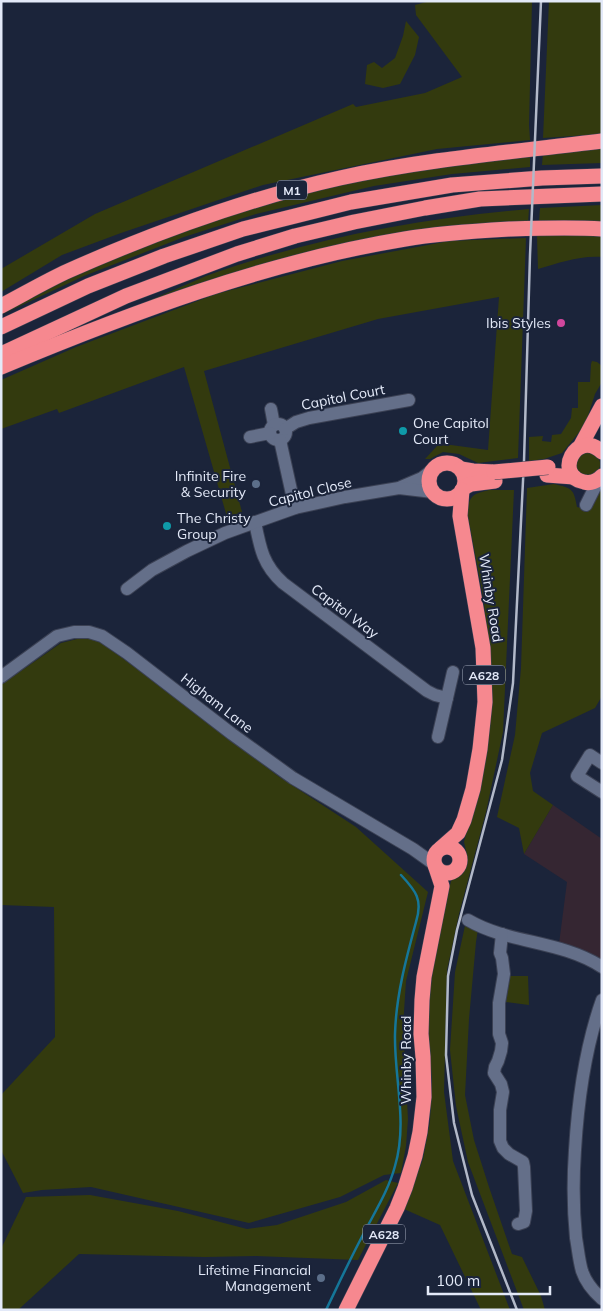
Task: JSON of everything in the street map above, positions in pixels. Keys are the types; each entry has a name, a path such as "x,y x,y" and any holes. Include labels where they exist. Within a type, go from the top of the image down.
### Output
{"highway":[{"name":"M1","path":"1,306 67,272 152,236 240,204 339,178 400,166 602,141"},
{"name":"M1","path":"1,327 88,286 164,256 243,229 351,202 452,185 542,178 602,176"},
{"path":"1,354 126,296 236,254 295,236 372,218 471,201 602,194"},
{"path":"1,367 86,332 170,301 329,254 406,239 471,231 540,228 602,229"},
{"path":"576,478 570,471 570,459 602,406"},
{"path":"439,495 456,497 471,484 495,476 547,471 563,463 576,450 590,446 601,446"},
{"path":"460,516 430,486 429,479 432,471 441,464 451,463 462,469 495,476"},
{"path":"462,469 466,480 464,489"},
{"path":"547,471 589,483 600,477"},
{"name":"Whinby Road","path":"346,1310 397,1208 415,1156 424,1097 421,1034 424,977 442,886 437,857 458,832 464,820 473,789 480,749 485,702 483,648 460,516 464,489"},
{"name":"Whinby Road","path":"442,886 458,861 458,832"},
{"path":"449,847 457,851 458,861 454,871 446,873 439,870 437,857 449,847"}],"street":[{"name":"Capitol Court","path":"250,437 277,432 296,422 309,418 409,400"},
{"path":"271,409 295,508"},
{"name":"Capitol Close","path":"126,589 152,570 225,533 295,508 399,488 422,478 436,467"},
{"path":"576,478 583,488 586,505 600,477"},
{"name":"Capitol Close","path":"399,488 439,495"},
{"name":"Capitol Way","path":"255,522 262,551 274,575 427,691 447,698"},
{"name":"Higham Lane","path":"1,677 56,636 74,632 89,632 102,636 293,778 413,849 437,857"},
{"path":"438,736 453,672"},
{"path":"602,763 590,755 576,776 602,792"},
{"path":"468,920 486,930 577,954 602,967"},
{"path":"502,934 500,954 504,974 499,1003 499,1034 502,1043 494,1073 501,1084 503,1092 500,1110 500,1141 503,1148 509,1154 524,1162 526,1212 524,1222 518,1224"},
{"path":"602,1000 585,1066 578,1111 573,1183 575,1224 582,1271 590,1287 602,1299"}],"shaded area":[{"path":"553,805 602,839 602,967 559,944 567,882 524,854"}],"green space":[{"path":"430,1 532,1 530,140 437,149 263,185 62,255 1,292 1,269 95,214 353,104 356,107 425,93 462,77 416,15 415,5"},
{"path":"549,1 602,1 602,137 595,138 588,135 543,138"},
{"path":"406,21 419,37 415,55 400,84 383,88 365,84 367,65 374,62 382,68 395,58"},
{"path":"602,144 602,163 542,165 543,153"},
{"path":"530,154 530,167 452,174 374,186 256,214 184,237 84,276 3,314 1,312 92,266 246,208 361,179"},
{"path":"602,205 602,227 539,222 540,208"},
{"path":"529,209 528,223 388,238 94,324 211,274 294,249 333,239 410,224"},
{"path":"537,236 602,236 602,257 578,258 538,269"},
{"path":"526,238 518,458 478,463 459,454 443,452 430,459 425,459 437,446 451,445 488,450 499,297 378,319 204,371 242,512 227,517 184,367 59,413 57,409 1,429 1,380 76,347 216,294 342,261 449,241"},
{"path":"592,361 602,366 602,382 595,394 585,425 562,453 544,459 529,461 529,437 543,436 542,441 551,442 552,435 561,434 571,418 572,408 578,408 578,382 590,382"},
{"path":"588,452 596,456 600,464 596,472 588,476 580,472 576,464 580,456"},
{"path":"554,484 571,490 575,496 577,507 590,510 602,488 602,696 595,708 542,733 530,773 533,791 553,805 524,854 519,828 497,817 515,735 521,668 527,488"},
{"path":"489,490 514,490 503,732 486,812 459,914 447,970 444,1092 453,1161 510,1310 481,1310 440,1225 404,1209 423,1159 430,1121 432,1081 427,1017 434,961 451,881 462,869 467,855 464,842 484,762 492,683 484,602 467,511 473,496"},
{"path":"85,637 102,643 278,776 356,827 428,892 406,981 403,1027 408,1119 401,1173 384,1175 340,1197 249,1223 91,1187 23,1193 1,1150 1,1095 55,1037 54,907 1,905 1,685 61,643"},
{"path":"466,921 478,929 469,1019 465,1095 474,1140 512,1254 522,1257 541,1296 545,1310 524,1310 468,1162 456,1106 450,1050 455,972"},
{"path":"510,976 528,976 529,1005 506,1002"},
{"path":"386,1180 398,1183 358,1260 256,1256 205,1257 79,1254 18,1310 1,1310 1,1249 26,1197 90,1195 178,1211 247,1229 277,1225 346,1202"}],"waterway":[{"path":"326,1310 386,1191 399,1150 400,1116 395,1050 397,1006 419,908 417,896 401,875"}],"railway":[{"path":"517,1310 472,1195 454,1123 446,1055 448,976 457,930 502,760 513,683 524,461 530,255 541,1"}],"place":[{"name":"Ibis Styles","path":"561,323"},
{"name":"One Capitol Court","path":"403,431"},
{"name":"Infinite Fire & Security","path":"256,484"},
{"name":"The Christy Group","path":"167,526"},
{"name":"Lifetime Financial Management","path":"321,1278"}]}
